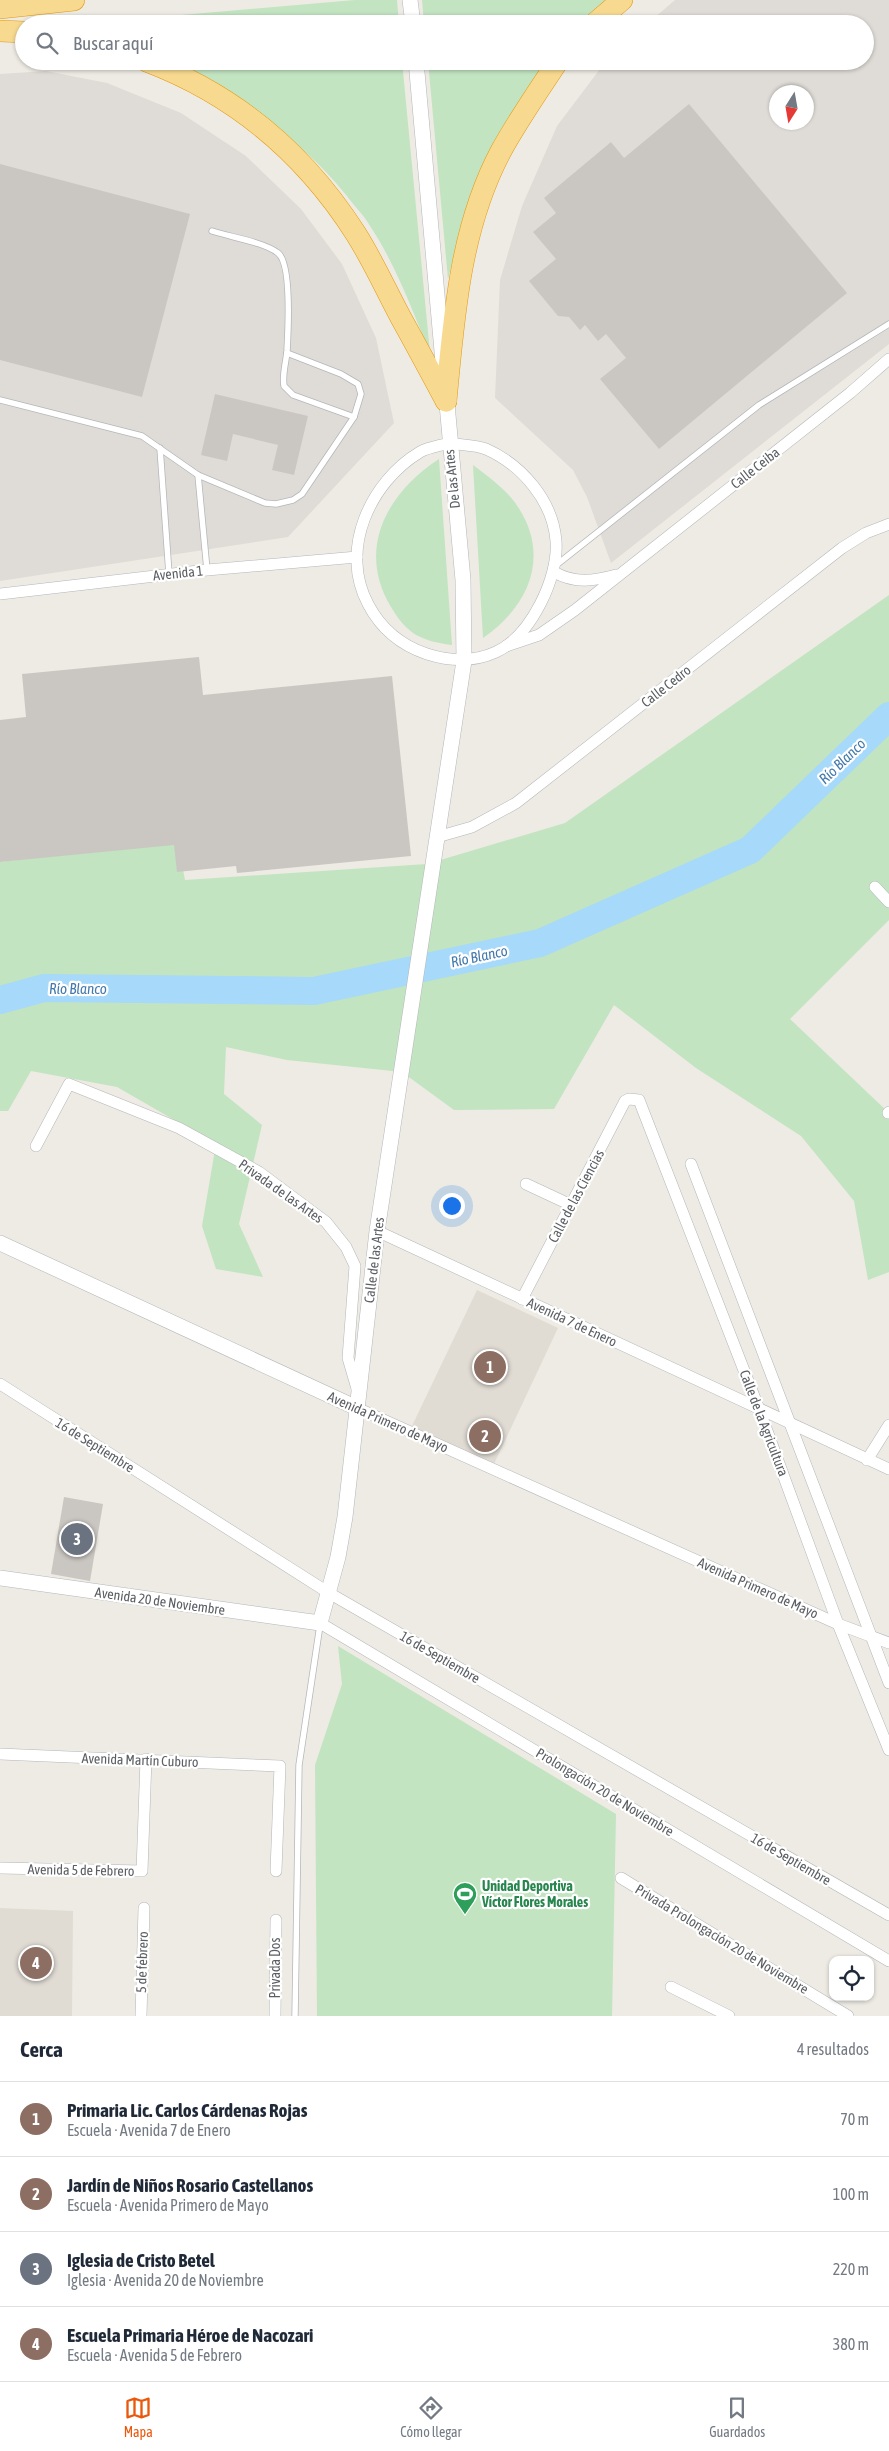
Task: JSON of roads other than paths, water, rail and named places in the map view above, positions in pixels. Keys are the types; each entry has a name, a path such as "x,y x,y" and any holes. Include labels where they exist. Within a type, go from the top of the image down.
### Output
{"highway":[{"path":"0,8 74,0"},
{"path":"604,15 622,0"},
{"path":"0,31 15,32"},
{"path":"166,70 193,82 241,110 287,148 324,191 356,233 446,401"},
{"path":"446,401 459,277 466,245 483,194 501,151 552,70"}],"street":[{"name":"De las Artes","path":"417,70 449,443 463,580 464,660 428,895"},
{"name":"Calle Ceiba","path":"449,443 422,451 402,464 385,483 367,510 358,535 357,557 362,592 375,617 391,635 410,648 442,659 464,660 496,652 504,647 539,636 621,574 889,360"},
{"path":"449,443 485,449 516,468 537,489 551,514 556,541 554,569 531,619 518,635 504,647"},
{"name":"Calle Cedro","path":"437,837 472,827 516,803 842,548 866,533 889,524"},
{"name":"Avenida 1","path":"0,594 207,570 357,557"},
{"name":"Calle Ceiba","path":"554,569 564,578 578,581 592,581 621,574"},
{"path":"875,887 889,902"},
{"name":"Calle de las Artes","path":"320,1623 329,1593 345,1517 377,1232 428,895"},
{"name":"Privada de las Artes","path":"36,1146 69,1084 179,1128 259,1172 326,1222 346,1247 355,1266 348,1358 358,1402"},
{"name":"Calle de las Ciencias","path":"522,1299 626,1101 634,1098"},
{"name":"Calle de la Agricultura","path":"634,1098 642,1105 764,1411 838,1624 889,1750"},
{"name":"Calle de la Agricultura","path":"691,1164 861,1632 889,1683"},
{"path":"526,1184 571,1206"},
{"name":"Avenida 7 de Enero","path":"377,1232 785,1421"},
{"name":"Avenida Primero de Mayo","path":"0,1243 358,1402 838,1624 889,1643"},
{"name":"16 de Septiembre","path":"0,1384 329,1593 889,1915"},
{"path":"785,1421 889,1469"},
{"path":"867,1460 889,1425"},
{"name":"Avenida 20 de Noviembre","path":"0,1578 320,1623"},
{"name":"Prolongación 20 de Noviembre","path":"320,1623 889,1961"},
{"name":"Avenida Martín Cuburo","path":"0,1754 280,1766 276,1871"},
{"name":"Avenida 5 de Febrero","path":"0,1868 142,1871 146,1759"},
{"name":"Privada Prolongación 20 de Noviembre","path":"622,1878 848,2016"},
{"name":"5 de febrero","path":"140,2016 144,1908"},
{"name":"Privada Dos","path":"275,2016 276,1920"},
{"path":"671,1986 729,2016"}],"lane":[{"path":"212,231 268,248 278,253 284,260 287,275 287,353 283,379 288,391 354,417"},
{"path":"554,569 758,405 889,324"},
{"path":"0,400 142,436 198,475 265,502 285,503 302,494 354,417 361,394 358,384 341,374 287,353"},
{"path":"160,448 169,574"},
{"path":"198,475 207,570"},
{"path":"295,2016 299,1766 320,1623"}],"waterway":[{"name":"Río Blanco","path":"0,1000 44,988 314,991 540,943 750,850 889,716"}],"place":[{"name":"Primaria Lic. Carlos Cárdenas Rojas","path":"490,1367"},
{"name":"Jardín de Niños Rosario Castellanos","path":"485,1436"},
{"name":"Iglesia de Cristo Betel","path":"77,1539"},
{"name":"Unidad Deportiva Víctor Flores Morales","path":"465,1915"},
{"name":"Escuela Primaria Héroe de Nacozari","path":"36,1963"}]}
